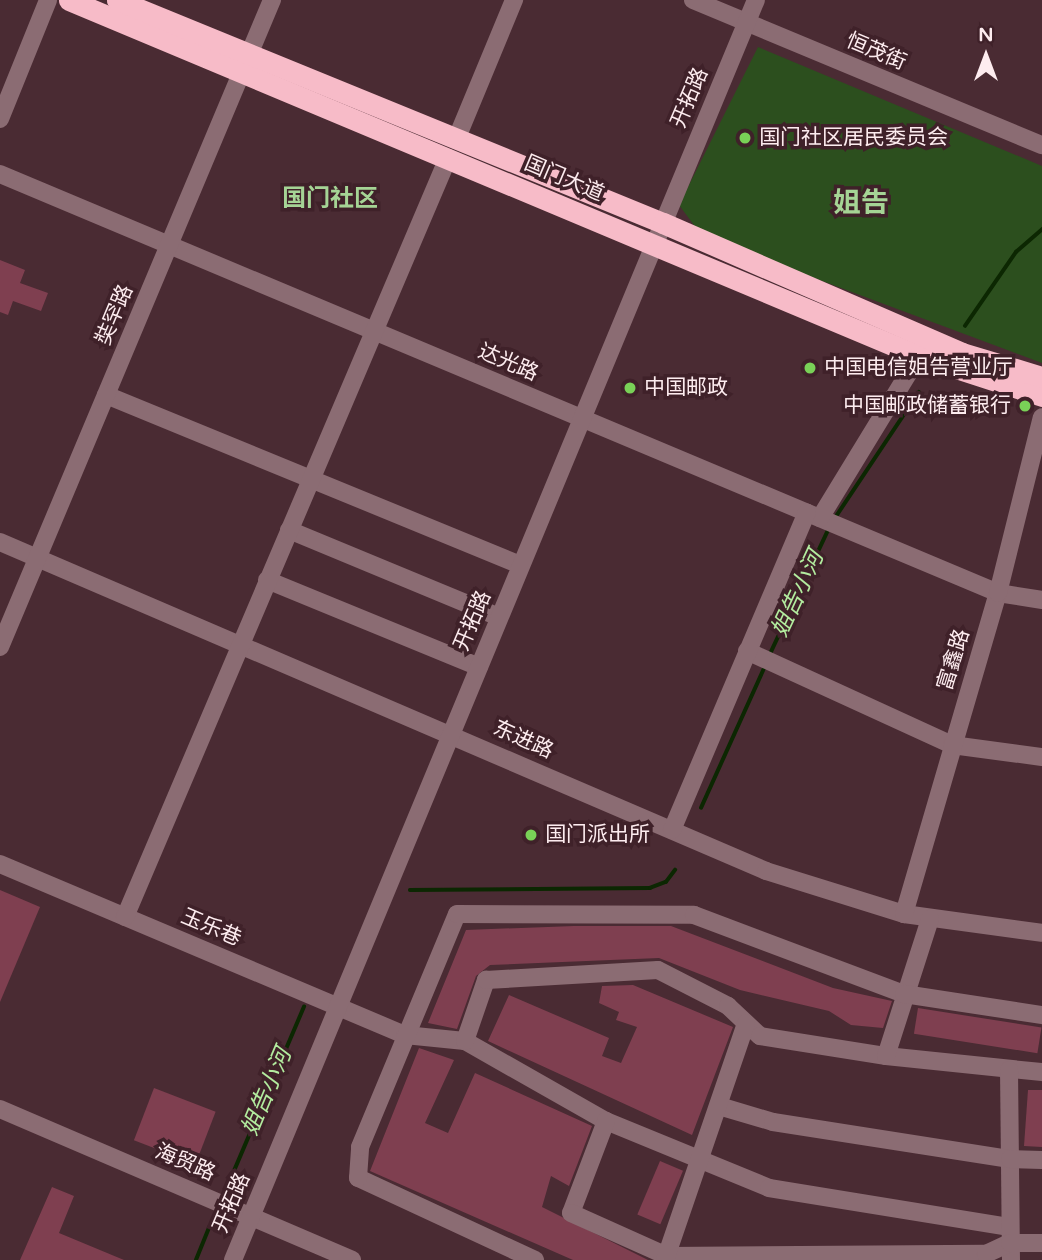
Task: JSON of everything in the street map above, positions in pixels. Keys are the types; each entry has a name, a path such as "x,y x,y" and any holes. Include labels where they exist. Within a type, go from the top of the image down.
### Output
{"highway":[{"name":"国门大道","path":"69,0 246,64 452,148 663,223 962,353 1042,377"},
{"name":"国门大道","path":"117,0 246,64"},
{"name":"国门大道","path":"452,148 654,244 919,356 1042,396"}],"street":[{"path":"0,119 48,0"},
{"name":"奘罕路","path":"0,647 272,0"},
{"path":"125,916 514,0"},
{"name":"恒茂街","path":"692,0 1042,145"},
{"name":"开拓路","path":"233,1260 755,0"},
{"name":"达光路","path":"0,174 998,593 1042,600"},
{"path":"672,830 761,657 823,519 919,356"},
{"path":"106,395 521,565"},
{"name":"富鑫路","path":"904,914 998,593 1042,417"},
{"path":"289,530 499,617"},
{"name":"东进路","path":"0,542 452,733 766,871 904,914 1042,933"},
{"path":"268,580 479,667"},
{"path":"761,657 952,745 1042,757"},
{"name":"玉乐巷","path":"0,864 405,1035 465,1041"},
{"path":"535,1260 358,1178 360,1147 457,914 694,915 904,994 1042,1016"},
{"path":"886,1056 930,919"},
{"path":"1042,1072 886,1056 760,1036 728,1006 658,970 486,980 465,1041 606,1121 769,1188 1011,1244 1042,1243"},
{"path":"666,1258 702,1162 746,1023"},
{"path":"1009,1070 1011,1244"},
{"path":"719,1106 773,1122 1010,1159 1042,1160"},
{"name":"海贸路","path":"0,1108 352,1260"},
{"path":"606,1121 571,1213 666,1258 986,1254 1011,1244"}],"green space":[{"path":"758,47 1042,166 1042,363 702,236 679,205"}],"building":[{"path":"0,260 25,270 20,283 48,293 41,311 13,301 8,315 0,312"},
{"path":"0,890 40,907 0,1002"},
{"path":"671,926 833,988 892,1001 883,1028 851,1025 829,1011 740,990 659,958 490,965 476,976 457,1029 428,1023 466,930"},
{"path":"633,985 733,1027 692,1135 488,1041 509,995 609,1038 602,1056 621,1063 637,1027 616,1020 619,1012 599,1003 602,986"},
{"path":"918,1008 1041,1028 1037,1053 914,1034"},
{"path":"419,1048 454,1060 425,1123 448,1133 475,1073 592,1126 569,1186 551,1176 542,1207 648,1260 573,1260 370,1171"},
{"path":"154,1088 216,1112 196,1164 134,1140"},
{"path":"1028,1090 1042,1090 1042,1147 1024,1146"},
{"path":"660,1161 683,1171 660,1224 637,1214"},
{"path":"52,1187 74,1196 59,1233 124,1260 20,1260"}],"waterway":[{"name":"姐告小河","path":"965,326 1016,252 1042,229"},
{"name":"姐告小河","path":"835,518 919,392"},
{"name":"姐告小河","path":"770,654 829,528"},
{"name":"姐告小河","path":"701,808 766,664"},
{"name":"姐告小河","path":"410,890 650,888 666,882 675,870"},
{"name":"姐告小河","path":"231,1178 304,1007"},
{"name":"姐告小河","path":"196,1260 209,1228"}],"place":[{"name":"国门社区居民委员会","path":"745,138"},
{"name":"中国电信姐告营业厅","path":"810,368"},
{"name":"中国邮政","path":"630,388"},
{"name":"中国邮政储蓄银行","path":"1025,406"},
{"name":"国门派出所","path":"531,835"}],"district":[{"name":"国门社区","path":"330,199"},
{"name":"姐告","path":"861,203"}]}
